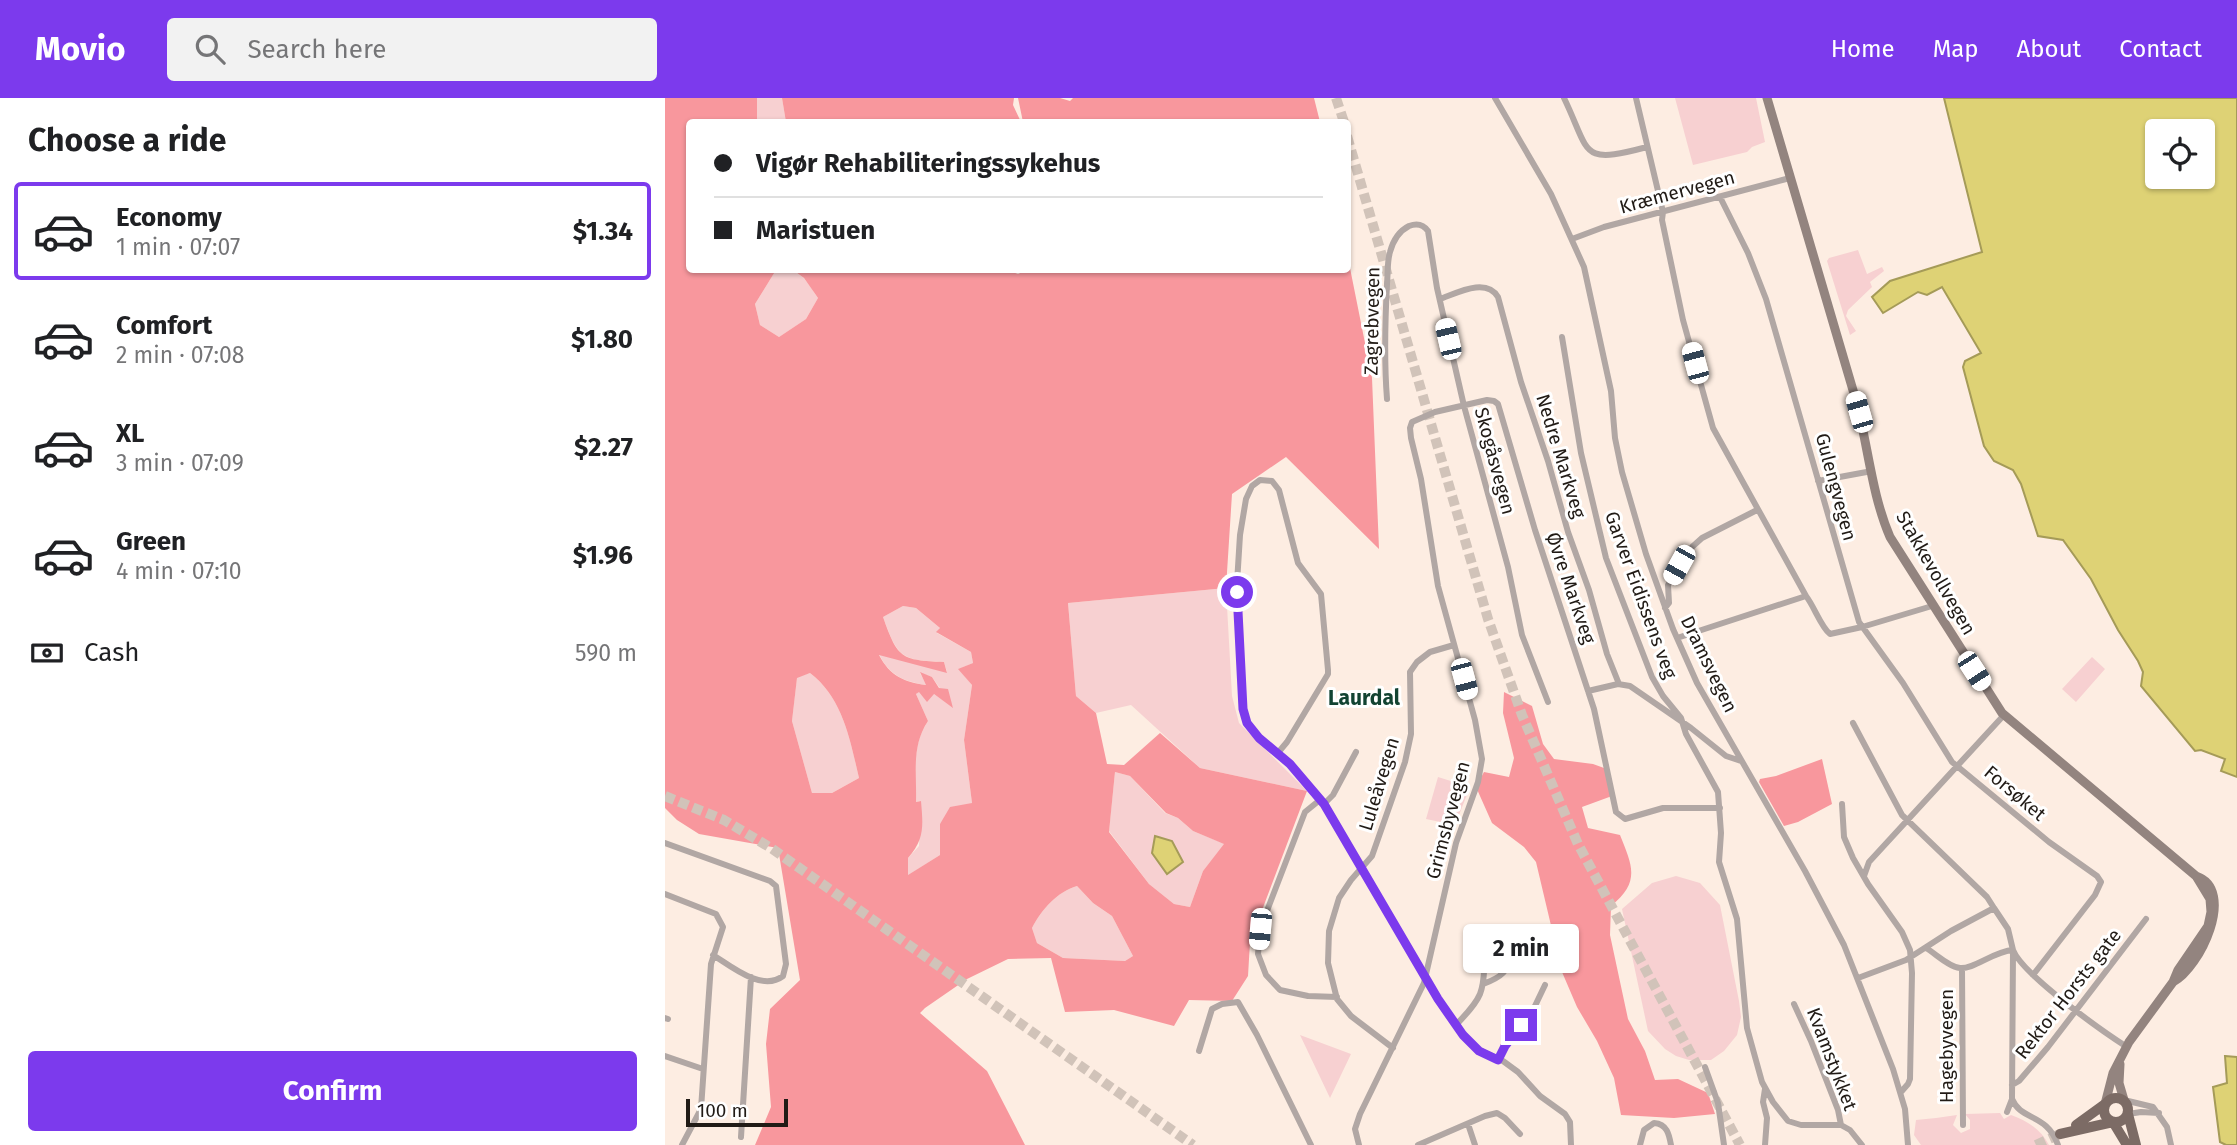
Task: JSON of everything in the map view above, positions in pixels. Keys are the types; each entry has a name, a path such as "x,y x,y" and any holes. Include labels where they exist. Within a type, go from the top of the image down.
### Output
{"main road":[{"path":"2061,1137 2114,1098 2124,1100 2129,1106 2128,1114 2136,1145"},
{"path":"2105,1104 2105,1113 2127,1145"},
{"path":"2061,1137 2121,1121 2128,1114"}],"street":[{"name":"Dramsvegen","path":"1495,98 1551,194 1584,267 1613,400 1615,438 1622,472 1665,608 1697,683 1816,891 1857,978 1901,1092 1908,1145"},
{"path":"1565,98 1583,142 1594,153 1611,156 1647,147"},
{"path":"1636,98 1663,212 1662,220 1671,267 1710,421 1724,452 1806,596 1828,633 1862,627 1932,606"},
{"name":"Stakkevollvegen","path":"1767,98 1857,405 1883,519 1890,537 2004,715 2196,876 2208,881 2219,901 2217,927 2182,976 2173,982 2127,1047 2113,1073 2105,1104"},
{"name":"Kræmervegen","path":"1572,239 1604,227 1790,178"},
{"name":"Gulengvegen","path":"1720,197 1748,253 1766,299 1854,610 1862,627 1909,691 1947,756 1957,766"},
{"name":"Zagrebvegen","path":"1387,399 1386,311 1389,255 1395,239 1405,228 1418,224 1425,226"},
{"name":"Skogåsvegen","path":"1425,226 1464,406 1509,567 1522,635 1548,702"},
{"name":"Nedre Markveg","path":"1440,299 1465,290 1485,287 1493,290 1498,297 1521,383 1589,590 1607,654 1619,684"},
{"name":"Garver Eidissens veg","path":"1562,337 1578,440 1601,542 1652,677 1682,722 1716,786 1720,808 1719,862 1737,919 1747,1028 1765,1088"},
{"name":"Øvre Markveg","path":"1464,406 1487,400 1498,404 1535,530 1588,691 1615,811 1620,817 1628,819 1669,807 1720,808"},
{"name":"Grimsbyvegen","path":"1359,1145 1355,1129 1360,1114 1417,1000 1425,975 1456,843 1478,782 1482,759 1475,720 1438,586 1421,479 1409,431 1411,424 1417,419 1464,406"},
{"path":"1818,481 1872,471"},
{"path":"1277,754 1328,674 1321,594 1303,572 1296,557 1279,490 1272,481 1261,480 1252,486 1246,497 1240,535 1237,592 1243,709 1252,730 1277,754 1303,777 1323,802 1456,1025 1479,1051 1518,1072 1540,1096 1565,1114 1570,1122 1571,1145"},
{"path":"1665,608 1669,604 1668,585 1692,547 1702,537 1757,510"},
{"path":"1677,638 1806,596"},
{"name":"Luleåvegen","path":"1337,998 1328,963 1330,922 1339,898 1372,856 1405,762 1411,734 1410,672 1417,662 1430,652 1454,645"},
{"path":"1588,691 1619,684 1630,686 1726,756 1741,761"},
{"path":"1864,876 1869,862 2004,715"},
{"path":"1853,723 1893,800 1907,821 1987,897 2008,929 2017,958 2033,975 2076,1010 2127,1047"},
{"path":"1356,752 1333,795 1305,812 1260,929 1258,954 1266,975 1280,990 1337,998 1352,1016 1393,1048"},
{"name":"Forsøket","path":"1957,766 2097,876 2101,884 2033,975"},
{"path":"1842,804 1844,837 1853,858 1902,932 1911,957 1910,1079 1901,1092"},
{"path":"665,843 775,884 786,970 783,976 771,983 751,977 713,956"},
{"path":"665,894 705,908 719,916 723,929 713,956 701,1109 682,1145"},
{"path":"1857,978 1911,957 1994,908"},
{"name":"Rektor Horsts gate","path":"2012,1085 2019,1081 2146,919"},
{"path":"1456,1025 1476,1003 1483,984 1486,947 1497,934 1507,933 1512,937 1515,947 1510,965 1501,976 1483,984"},
{"path":"1926,948 1952,965 1962,968 1999,951 2013,950"},
{"path":"2007,1112 2012,1099 2013,950"},
{"name":"Hagebyvegen","path":"1962,968 1962,1125"},
{"path":"741,1136 751,977"},
{"path":"1498,1060 1505,1046 1534,1008 1545,985"},
{"path":"1199,1051 1212,1009 1238,1002 1311,1145"},
{"name":"Kvamstykket","path":"1794,1004 1811,1041 1841,1125"},
{"path":"665,1056 703,1069"},
{"path":"2120,1062 2119,1083 2124,1100 2150,1105 2159,1113 2167,1127 2172,1145"},
{"path":"1705,1068 1718,1103 1724,1145"},
{"path":"1765,1088 1779,1111 1793,1123 1841,1125 1850,1129 1862,1145"},
{"path":"1765,1088 1765,1145"},
{"path":"2012,1099 2018,1109 2061,1137"},
{"path":"1418,1145 1497,1113 1520,1134"},
{"path":"2128,1114 2159,1113"},
{"path":"1640,1145 1646,1127 1654,1123 1665,1127 1671,1145"},
{"path":"1468,1124 1475,1145"}],"shaded area":[{"path":"665,98 757,98 757,119 686,119 686,273 774,273 755,304 760,325 779,337 806,319 818,298 797,273 1351,273 1372,378 1379,549 1286,457 1232,494 1226,588 1068,603 1076,696 1096,713 1107,764 1124,765 1160,733 1200,768 1307,791 1250,942 1248,976 1232,1001 1189,1000 1174,1026 1114,1010 1065,1012 1051,958 1008,959 967,979 920,1013 987,1071 1025,1145 755,1145 771,1107 766,1044 770,1009 800,980 778,848 699,834 677,820 665,808","holes":["903,606 916,608 940,628 936,632 971,652 973,663 958,669 972,685 964,740 972,803 950,807 940,824 940,855 908,875 908,858 914,851 922,831 921,801 916,802 916,760 919,740 928,721 916,694 919,692 927,702 934,694 953,708 948,689 939,688 932,677 920,672 926,685 898,677 879,655 947,673 944,662 910,658 898,649 883,617","810,673 821,683 838,707 859,778 832,793 812,793 792,721 797,678","1115,772 1130,776 1166,813 1178,818 1193,831 1224,844 1203,871 1190,907 1174,904 1149,884 1109,832","1077,886 1093,903 1112,916 1133,956 1125,961 1063,958 1037,943 1032,928 1045,908 1063,892"]},
{"path":"757,98 782,98 786,119 757,119"},
{"path":"782,98 1014,98 1013,105 1020,119 786,119"},
{"path":"1018,98 1060,98 1070,101 1073,98 1314,98 1319,119 1022,119"},
{"path":"1675,98 1756,98 1765,142 1747,152 1693,165"},
{"path":"1944,98 2237,98 2237,777 2221,771 2225,759 2201,750 2195,751 2141,686 2143,672 2138,661 2091,579 2063,540 2038,536 2021,484 2013,470 1994,461 1984,446 1963,367 1965,361 1981,353 1942,287 1927,295 1918,292 1883,313 1872,297 1890,281 1982,252"},
{"path":"1858,250 1867,274 1882,267 1884,271 1870,282 1872,287 1848,310 1846,316 1856,331 1850,335 1827,261 1829,258"},
{"path":"774,273 797,274 818,298 806,319 779,337 760,325 755,304"},
{"path":"1226,588 1232,696 1239,723 1307,791 1200,768 1131,705 1096,713 1076,696 1068,603"},
{"path":"903,606 916,608 940,628 937,633 971,652 973,663 959,669 972,685 964,740 972,803 940,824 940,855 907,876 908,858 919,846 921,801 916,802 916,760 922,731 928,721 916,694 919,691 934,694 953,707 932,677 920,673 927,685 904,679 887,667 879,654 947,672 944,662 910,658 898,649 883,617"},
{"path":"2092,657 2105,669 2076,702 2062,689"},
{"path":"810,673 821,683 838,707 859,778 832,793 812,793 792,721 797,677"},
{"path":"1504,692 1532,706 1543,744 1554,759 1604,768 1612,796 1582,807 1588,828 1620,835 1630,864 1627,889 1611,906 1610,935 1628,1019 1645,1051 1655,1080 1678,1079 1708,1093 1715,1114 1674,1118 1621,1115 1614,1078 1562,972 1536,862 1524,847 1492,823 1476,787 1484,772 1509,777 1514,758 1503,713"},
{"path":"1822,759 1832,804 1798,822 1784,826 1759,782 1760,779"},
{"path":"1115,772 1130,776 1165,813 1178,818 1193,831 1225,844 1203,871 1190,907 1174,904 1149,884 1109,831"},
{"path":"1438,777 1470,787 1455,825 1426,819"},
{"path":"1155,836 1172,841 1183,862 1167,874 1152,853"},
{"path":"1676,876 1700,883 1720,905 1739,1001 1741,1017 1737,1035 1724,1051 1711,1060 1689,1060 1676,1056 1665,1049 1648,1031 1622,909 1652,883"},
{"path":"1077,886 1093,903 1112,916 1133,956 1125,961 1063,958 1037,943 1032,928 1040,914 1057,897"},
{"path":"1300,1035 1351,1054 1330,1098"},
{"path":"2225,1056 2237,1057 2237,1145 2220,1142 2213,1087 2227,1083"},
{"path":"2000,1113 2004,1119 2011,1115 2028,1123 2038,1130 2049,1145 1921,1145 1914,1135 1916,1120 1957,1115 1953,1125 1961,1133 1970,1129 1970,1120 1965,1114"}],"tunnel":[{"path":"1336,98 1343,119"},
{"path":"1351,150 1488,619 1522,715 1578,844 1740,1145"},
{"path":"665,796 724,820 771,848 1193,1145"},
{"path":"2036,1145 2060,1134"}],"district":[{"name":"Laurdal","path":"1364,698"}],"route":[{"path":"1237,592 1243,709 1247,723 1259,738 1290,764 1321,799 1438,999 1467,1040 1479,1051 1498,1060 1521,1025"}]}
